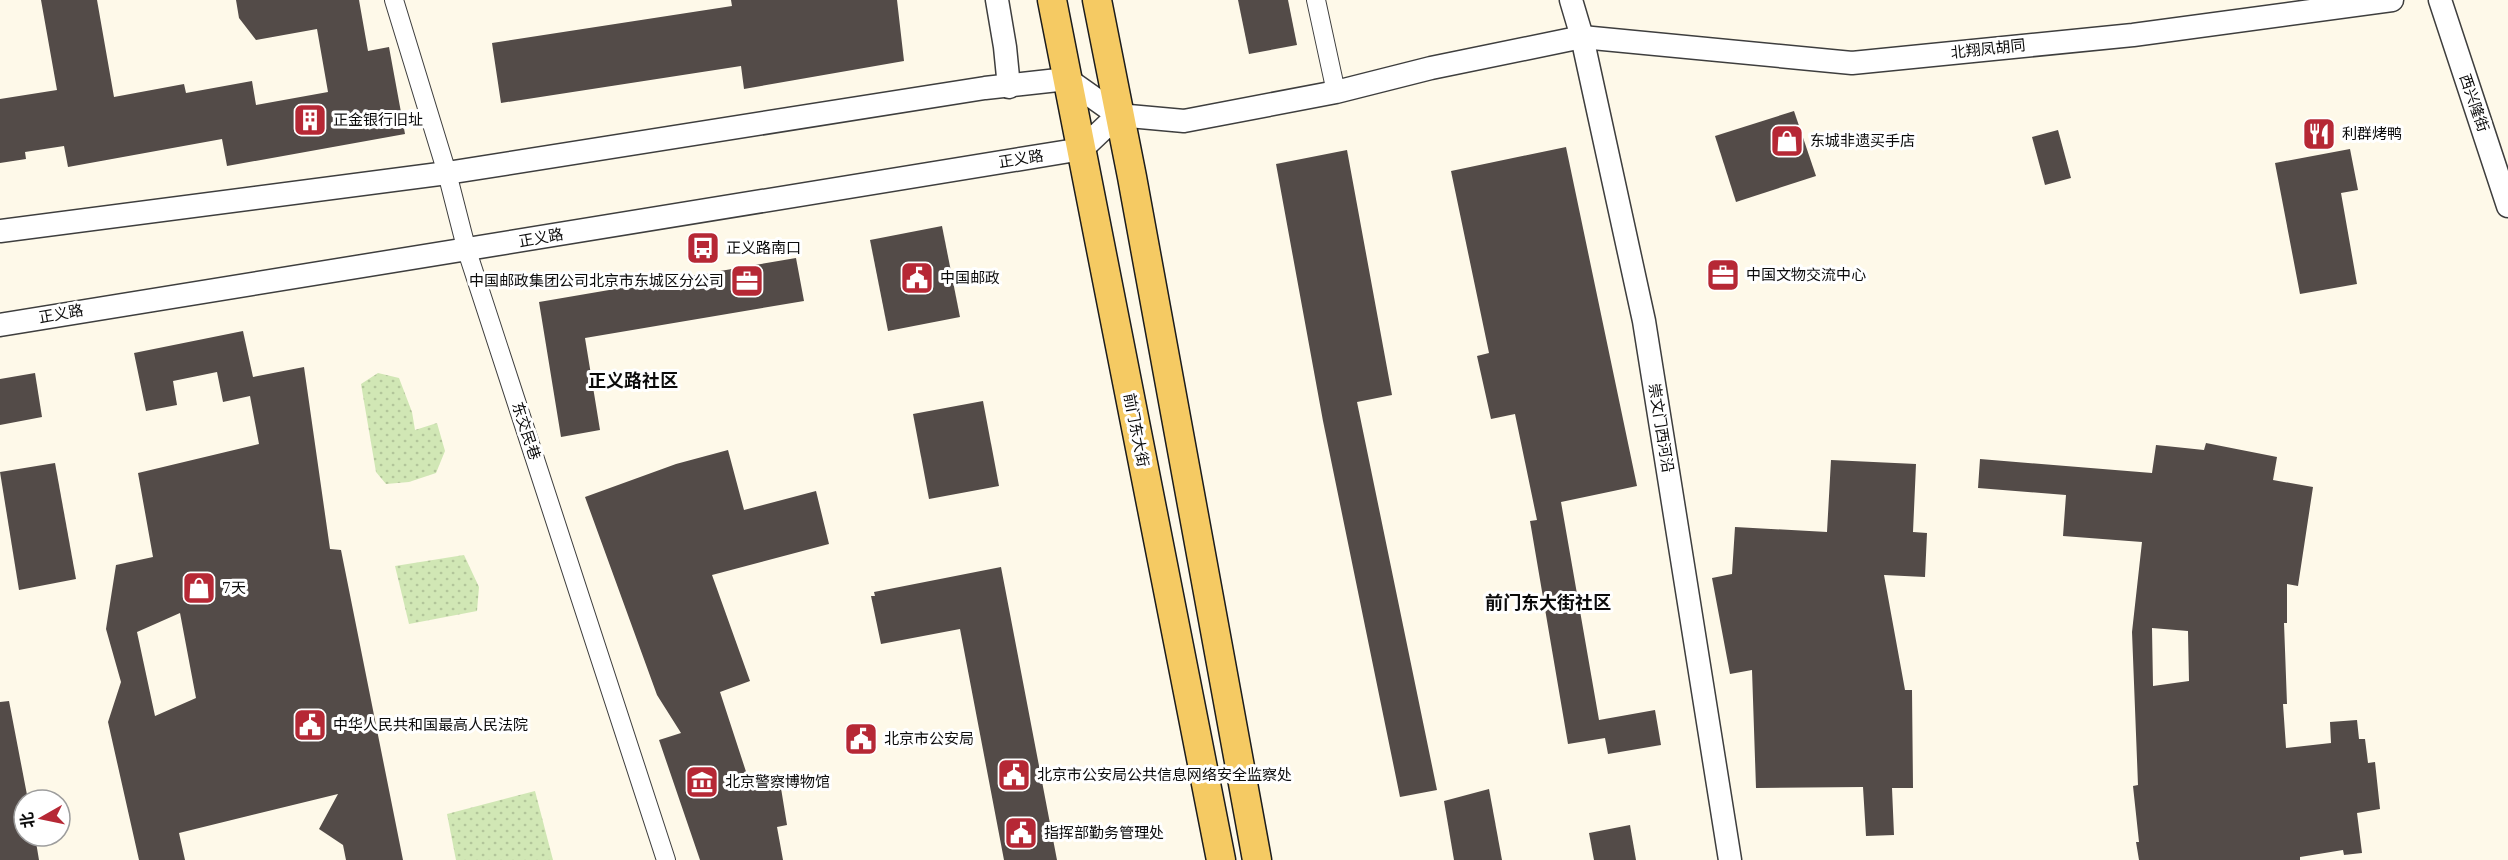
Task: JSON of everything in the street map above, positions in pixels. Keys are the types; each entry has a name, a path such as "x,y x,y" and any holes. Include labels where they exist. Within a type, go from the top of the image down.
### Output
{"main road":[{"name":"前门东大街","path":"1052,0 1152,519 1221,860"},
{"path":"1097,0 1132,177 1257,860"}],"street":[{"name":"东交民巷","path":"394,0 447,173 467,250 666,860"},
{"path":"997,0 1009,87"},
{"path":"1316,0 1336,92"},
{"name":"崇文门西河沿","path":"1571,0 1582,37 1644,321 1730,860"},
{"name":"北翔凤胡同","path":"1118,115 1184,121 1336,92 1431,68 1582,37 1852,63 2133,35 2392,0"},
{"name":"西兴隆街","path":"2440,0 2508,206"},
{"path":"0,231 447,173 986,88 1067,80 1118,115 1082,148"},
{"name":"正义路","path":"0,325 1082,148"}],"green space":[{"path":"378,373 399,378 412,412 415,430 437,423 445,451 436,473 409,482 386,484 376,472 361,384"},
{"path":"464,555 479,587 477,611 409,624 395,566"},
{"path":"535,791 553,860 456,860 447,814"}],"building":[{"path":"41,0 97,0 114,97 184,84 186,93 252,81 256,105 328,92 317,29 256,40 239,18 236,0 359,0 368,51 389,47 405,134 227,166 222,139 68,167 64,146 25,152 26,159 0,163 0,99 57,90"},
{"path":"731,0 897,0 904,61 744,89 741,66 501,103 492,43 732,6"},
{"path":"1238,0 1288,0 1297,45 1249,54"},
{"path":"1794,111 1816,176 1736,202 1715,136"},
{"path":"2058,130 2071,178 2045,185 2032,137"},
{"path":"1566,147 1637,486 1561,502 1599,720 1655,710 1661,745 1608,754 1605,738 1568,744 1530,521 1537,520 1515,414 1491,419 1477,356 1489,353 1451,171"},
{"path":"2350,149 2358,190 2341,193 2357,284 2300,294 2275,163"},
{"path":"1347,150 1392,395 1357,402 1437,790 1400,797 1323,421 1276,164"},
{"path":"942,226 960,317 888,331 870,240"},
{"path":"796,258 804,301 585,338 600,430 561,437 539,302"},
{"path":"243,331 253,377 304,367 330,549 341,550 403,860 346,860 343,845 319,829 338,794 179,833 185,860 139,860 108,722 121,682 106,629 116,565 153,557 138,473 259,444 250,396 223,402 217,372 173,381 177,405 146,411 134,353","holes":["180,613 196,698 155,716 137,632"]},
{"path":"35,373 42,417 0,425 0,379"},
{"path":"983,401 999,486 929,499 913,414"},
{"path":"2206,443 2277,457 2273,480 2313,487 2298,586 2287,584 2287,623 2284,623 2287,704 2283,704 2286,748 2331,743 2330,722 2357,720 2359,739 2365,739 2368,763 2375,762 2380,809 2357,813 2362,853 2344,855 2343,850 2300,857 2300,860 2139,860 2133,786 2138,785 2132,632 2142,542 2063,536 2066,495 1978,488 1980,459 2152,473 2156,445 2204,450","holes":["2152,628 2188,631 2189,681 2153,686"]},
{"path":"728,450 744,510 816,491 829,544 712,575 750,681 720,692 752,790 780,782 787,825 777,827 783,860 700,860 659,740 681,733 657,695 585,497 676,464"},
{"path":"1831,460 1916,464 1913,532 1927,533 1925,577 1884,575 1905,690 1912,690 1913,788 1892,788 1894,835 1866,836 1863,787 1756,788 1752,670 1730,674 1712,578 1732,574 1735,527 1827,532"},
{"path":"55,463 76,579 19,590 0,472"},
{"path":"1001,567 1057,860 1004,860 960,629 881,644 871,596 875,596 874,592"},
{"path":"9,701 26,788 12,788 12,848 37,848 39,860 0,860 0,702"},
{"path":"1489,789 1502,860 1454,860 1444,801"},
{"path":"1630,825 1636,860 1594,860 1589,833"}],"place":[{"name":"正金银行旧址","path":"310,120"},
{"name":"利群烤鸭","path":"2319,134"},
{"name":"东城非遗买手店","path":"1787,141"},
{"name":"正义路南口","path":"703,248"},
{"name":"中国文物交流中心","path":"1723,275"},
{"name":"中国邮政","path":"917,278"},
{"name":"中国邮政集团公司北京市东城区分公司","path":"747,281"},
{"name":"7天","path":"199,588"},
{"name":"中华人民共和国最高人民法院","path":"310,725"},
{"name":"北京市公安局","path":"861,739"},
{"name":"北京市公安局公共信息网络安全监察处","path":"1014,775"},
{"name":"北京警察博物馆","path":"702,782"},
{"name":"指挥部勤务管理处","path":"1021,833"}],"district":[{"name":"正义路社区","path":"633,381"},
{"name":"前门东大街社区","path":"1548,603"}]}
